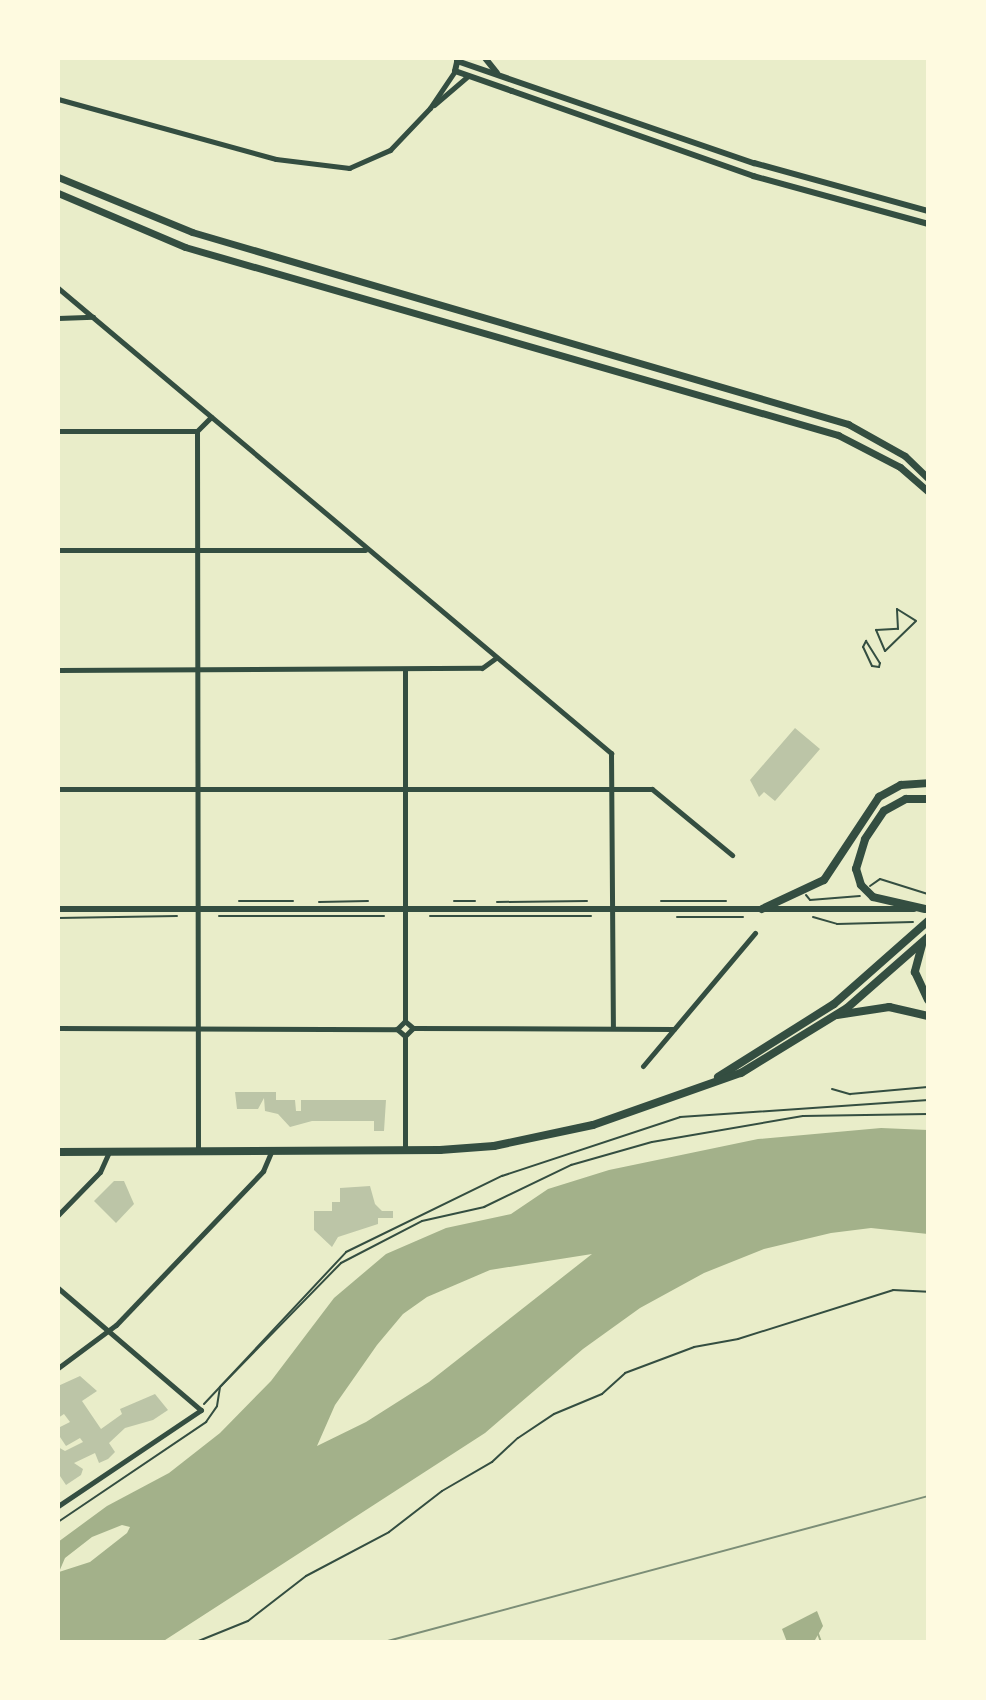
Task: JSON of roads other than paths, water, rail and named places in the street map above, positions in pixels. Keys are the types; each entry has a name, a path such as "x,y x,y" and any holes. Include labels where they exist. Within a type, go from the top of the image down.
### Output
{"highway":[{"path":"759,913 824,880 879,797 901,785 928,783"},
{"path":"927,909 876,898 861,885 856,869 863,844 884,811 903,800 928,799"},
{"path":"711,1083 834,1004 928,921"},
{"path":"926,939 915,972 928,1000"},
{"path":"58,1152 405,1151 494,1146 560,1133 633,1113 741,1073 837,1015 926,939"},
{"path":"837,1015 889,1007 928,1016"}],"main road":[{"path":"58,177 192,232 848,424 905,456 928,478"},
{"path":"58,193 185,247 838,435 900,467 928,491"}],"street":[{"path":"485,58 499,76"},
{"path":"430,108 455,71 458,59 469,61 499,76 754,163 928,211"},
{"path":"58,99 176,135 327,168 370,162 390,150 430,108 468,76 469,61"},
{"path":"455,71 753,176 928,224"},
{"path":"58,288 611,753 613,1027"},
{"path":"58,318 93,317"},
{"path":"58,431 197,431 211,417"},
{"path":"197,431 198,1152"},
{"path":"58,550 367,550"},
{"path":"58,670 482,668 496,658"},
{"path":"397,1029 405,1021 405,670"},
{"path":"58,789 652,789 732,855"},
{"path":"58,909 613,909 759,913 927,909"},
{"path":"643,1066 755,933"},
{"path":"405,1021 413,1028 674,1029"},
{"path":"58,1028 397,1029 405,1036"},
{"path":"405,1151 405,1036 413,1028"},
{"path":"58,1215 100,1172 109,1152"},
{"path":"58,1368 110,1330 263,1171 271,1152"},
{"path":"58,1288 201,1410 58,1506"}],"lane":[{"path":"832,1089 850,1094 928,1087"}],"waterway":[{"path":"817,1631 821,1642"}],"railway":[{"path":"384,1642 928,1496"}]}
